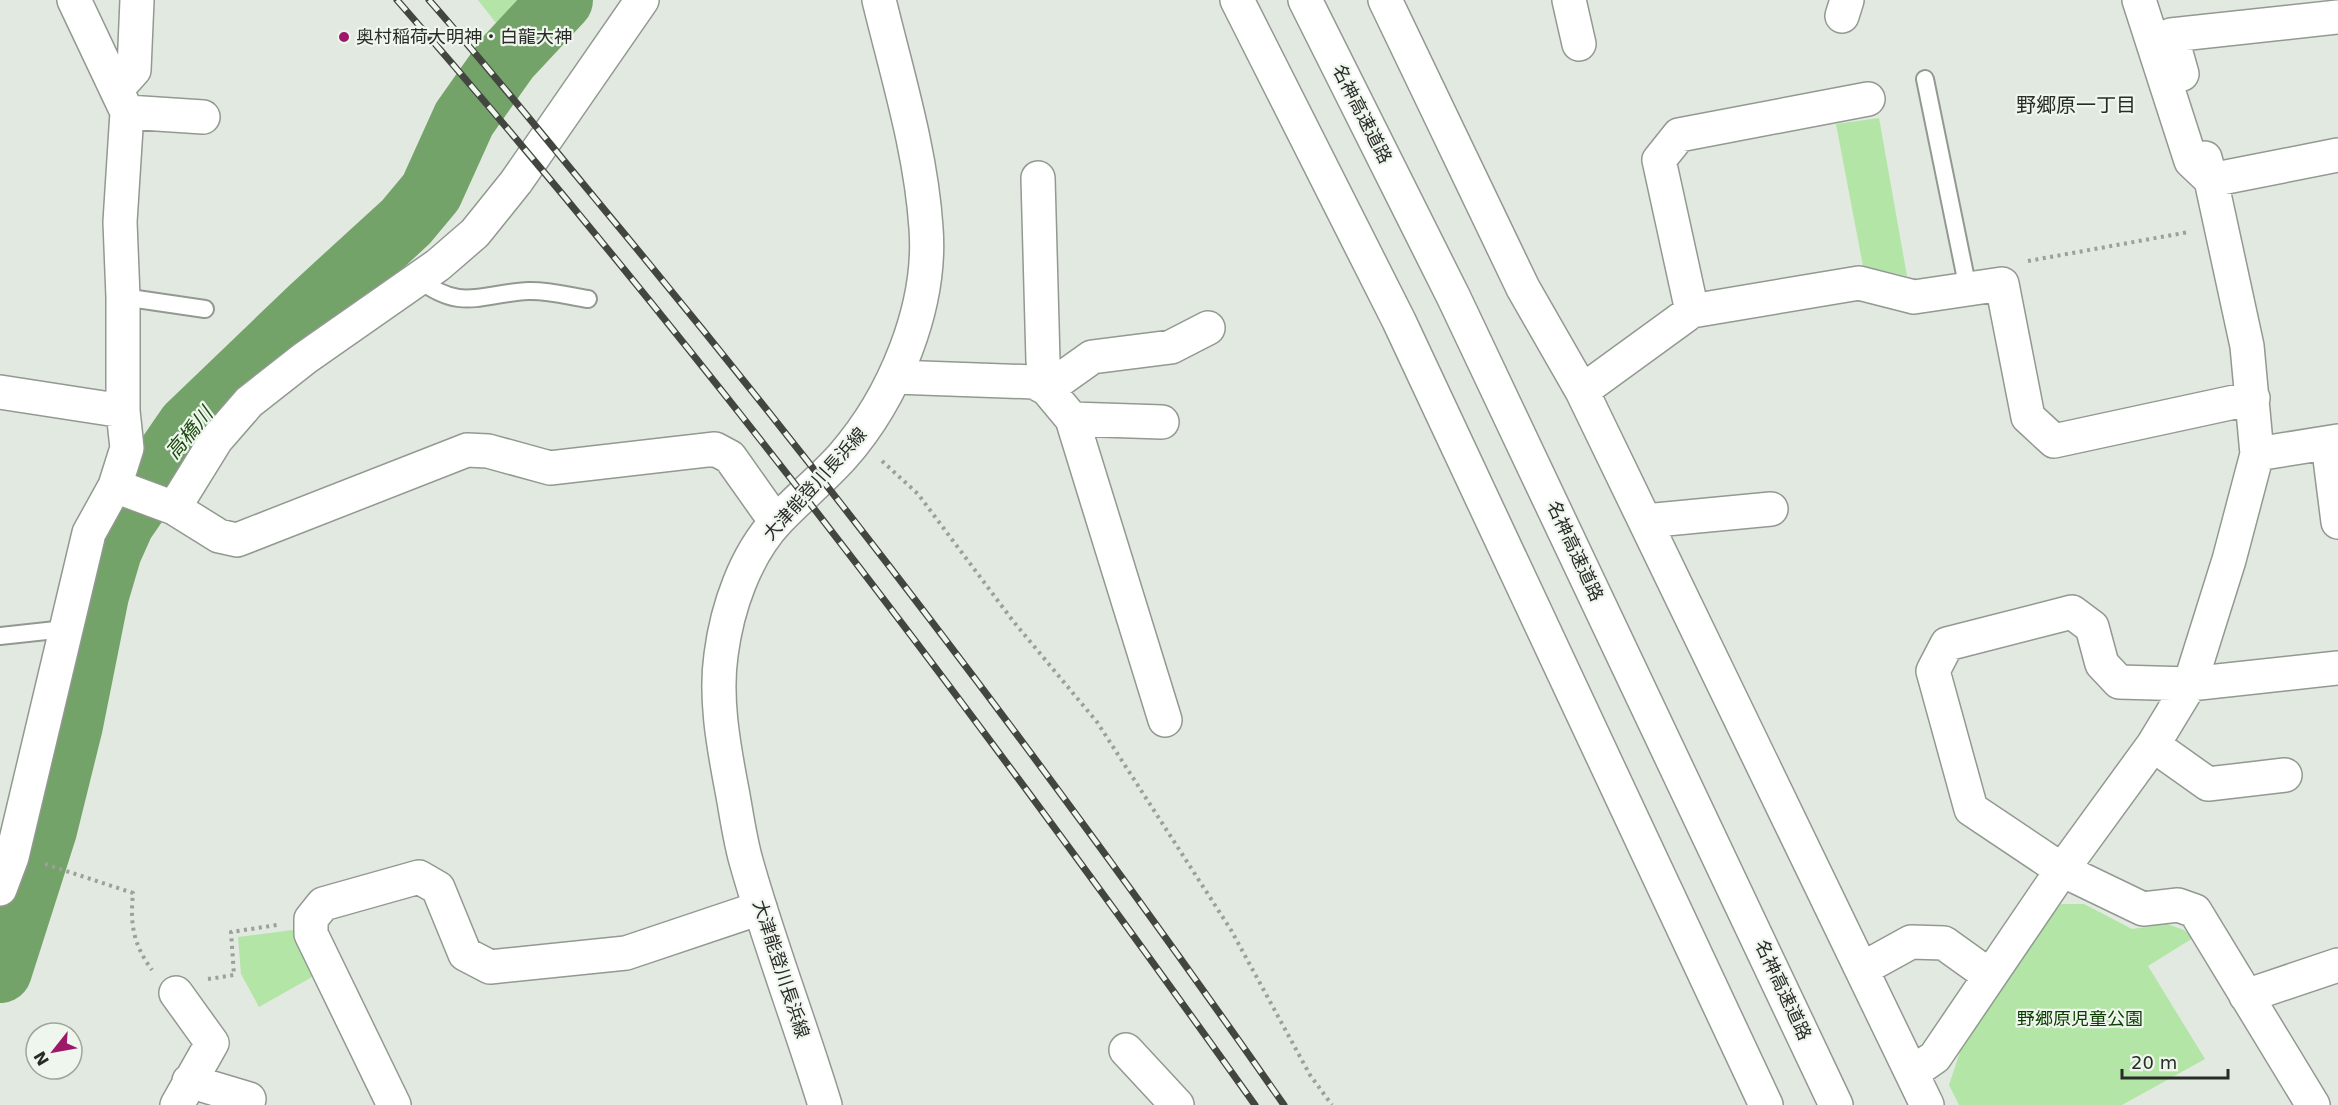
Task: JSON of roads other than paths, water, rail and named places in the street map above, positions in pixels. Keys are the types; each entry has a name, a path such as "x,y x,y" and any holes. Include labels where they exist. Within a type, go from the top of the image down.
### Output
{"main road":[{"path":"74,0 122,101"},
{"path":"137,0 134,70 122,101 120,222 123,297 123,411 127,448 144,497 219,536 237,540 467,450 488,451 550,468 715,449 730,457 776,522"},
{"path":"0,889 12,857 89,533 144,497 216,440 249,402 305,357 418,279 475,233 516,182 642,0"},
{"name":"大津能登川長浜線","path":"825,1105 745,858 725,752 720,696 721,656 731,608 747,566 776,522 841,459 868,426 895,378 914,322 925,274 927,228 913,146 879,0"},
{"path":"1237,0 1400,321 1766,1105"},
{"name":"名神高速道路","path":"1305,0 1454,298 1836,1105"},
{"path":"1569,0 1579,44"},
{"path":"2139,0 2191,161 2211,180"},
{"path":"1392,1 1523,288 1581,391 1927,1105"},
{"path":"1912,1073 1935,1057 2062,870 2153,746 2190,684 2229,560 2257,454 2247,346 2211,180 2171,35 2338,16"},
{"path":"1692,311 1659,160 1679,135 1868,99"},
{"path":"122,101 203,117"},
{"path":"2211,180 2338,155"},
{"path":"1038,178 1043,361 1047,389"},
{"path":"1581,391 1692,311 1859,283 1914,297 2002,284 2028,417 2054,441 2253,398"},
{"path":"1047,389 1092,357 1171,347 1208,328"},
{"path":"895,378 1034,382 1047,389 1072,419 1165,720"},
{"path":"0,392 123,411"},
{"path":"1072,419 1162,422"},
{"path":"2257,454 2333,442 2338,522"},
{"path":"1645,521 1772,509"},
{"path":"2313,1105 2195,911 2178,905 2143,909 2062,870 1971,810 1933,671 1947,644 2072,612 2092,627 2102,664 2119,682 2190,684 2338,668"},
{"path":"2153,746 2208,784 2285,775"},
{"path":"394,1105 311,934 311,919 323,904 419,877 438,888 465,954 490,967 626,952 760,908"},
{"path":"1862,969 1911,942 1944,943 1990,976"},
{"path":"2246,996 2338,965"},
{"path":"176,993 212,1042 183,1093 249,1099"},
{"path":"1126,1050 1177,1105"}],"lane":[{"path":"1925,79 1968,289"},
{"path":"418,279 438,294 460,300 530,290 588,299"},
{"path":"123,297 205,309"},
{"path":"0,636 65,630"}],"waterway":[{"name":"高橋川","path":"0,971 45,830 71,725 97,595 110,551 123,522 189,426 406,222 431,192 464,119 507,58 561,0"}],"railway":[{"path":"397,0 622,267 840,542 1050,821 1255,1105"},
{"path":"429,0 713,342 882,556 1046,773 1284,1105"}],"place":[{"name":"奥村稲荷大明神・白龍大神","path":"344,37"}],"district":[{"name":"野郷原一丁目","path":"2076,105"}],"park label":[{"name":"野郷原児童公園","path":"2080,1019"}]}
